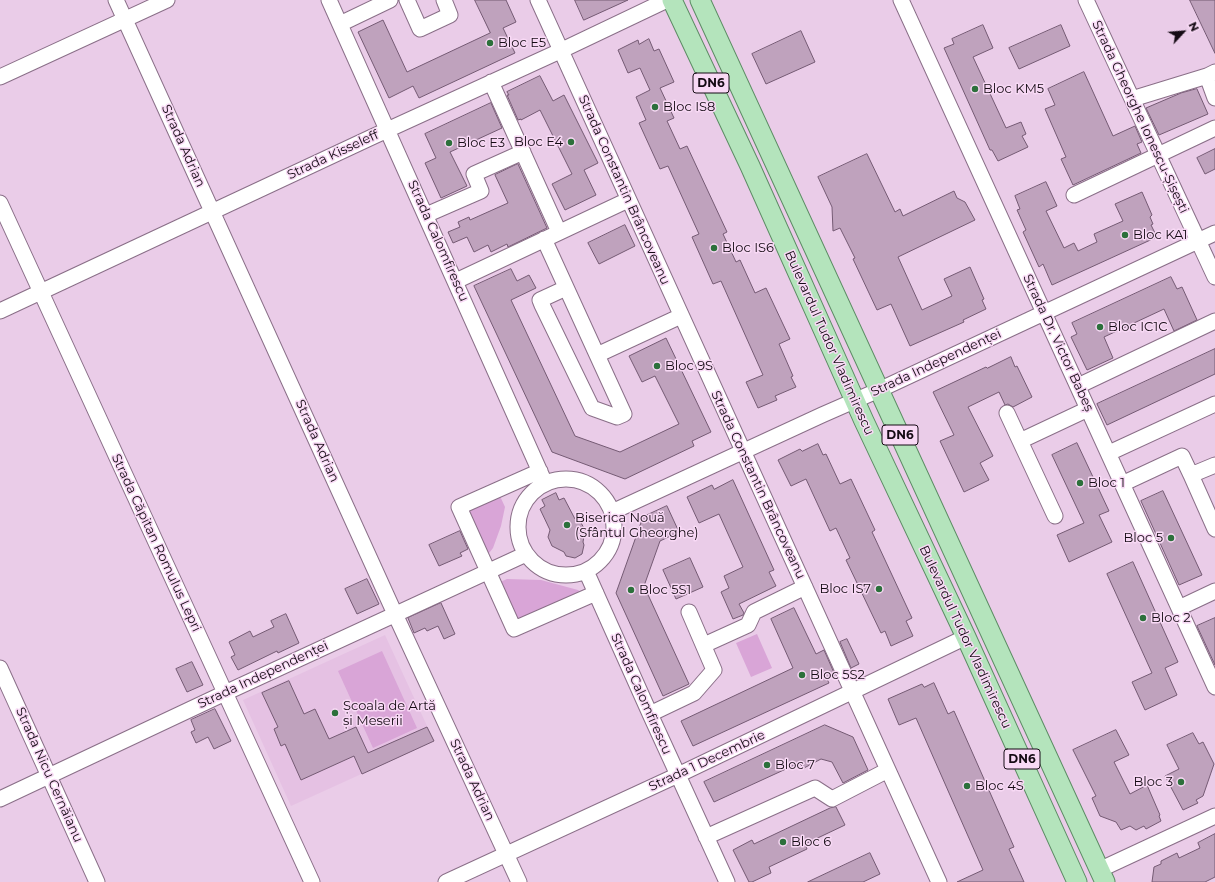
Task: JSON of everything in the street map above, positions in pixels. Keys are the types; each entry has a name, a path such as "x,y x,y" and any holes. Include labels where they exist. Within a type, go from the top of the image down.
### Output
{"main road":[{"name":"Bulevardul Tudor Vladimirescu","path":"672,0 750,166 855,401 966,637 1077,882"},
{"name":"Bulevardul Tudor Vladimirescu","path":"700,0 1102,876"}],"street":[{"name":"Strada Adrian","path":"116,0 395,614 519,882"},
{"path":"0,78 167,0"},
{"name":"Strada Calomfirescu","path":"329,0 543,477"},
{"path":"340,24 390,0"},
{"path":"407,0 420,29 450,15 444,0"},
{"name":"Strada Constantin Brâncoveanu","path":"538,0 939,882"},
{"name":"Strada Kisseleff","path":"0,311 667,0"},
{"name":"Strada Dr. Victor Babeș","path":"901,0 1215,687"},
{"name":"Strada Gheorghe Ionescu-Șișești","path":"1086,0 1215,277"},
{"path":"1132,99 1211,74 1215,98"},
{"path":"491,82 559,232"},
{"path":"1074,195 1215,128"},
{"path":"426,216 481,191 474,174 523,152"},
{"path":"456,281 628,200"},
{"name":"Strada Căpitan Romulus Lepri","path":"0,203 312,882"},
{"name":"Strada Independenței","path":"612,512 742,451 879,390 1215,233"},
{"path":"544,239 624,414 618,417 592,408 540,300 566,288"},
{"path":"597,355 681,316"},
{"path":"1078,386 1215,321"},
{"path":"1109,453 1215,404"},
{"path":"1020,441 1088,409"},
{"path":"1007,413 1055,516"},
{"path":"1122,484 1182,456 1215,529"},
{"path":"1191,475 1215,464"},
{"path":"543,477 522,506 518,522 519,539 526,554 535,564 547,571 560,575 574,575 586,571 598,563 607,552 612,540 614,526 612,512 604,498 592,486 578,480 543,477 459,507 487,571 514,629 596,593"},
{"name":"Strada Independenței","path":"0,799 526,554"},
{"name":"Strada Calomfirescu","path":"586,571 727,882"},
{"path":"704,645 748,625 754,612 805,587"},
{"path":"1179,608 1215,591"},
{"path":"650,714 694,693 714,670 689,612"},
{"name":"Strada 1 Decembrie","path":"446,882 678,775 966,637"},
{"name":"Strada Nicu Cernăianu","path":"0,668 97,882"},
{"path":"706,837 815,788 832,799 888,770"},
{"path":"1102,876 1215,816"}],"shaded area":[{"path":"499,494 505,507 501,526 493,548 486,557 468,515 473,506"},
{"path":"507,579 541,580 578,590 582,593 516,623 498,583"},
{"path":"757,634 772,668 751,677 736,643"},
{"name":"Școala de Artă și Meserii","path":"385,635 434,741 291,806 243,700"},
{"path":"382,651 417,728 373,748 338,671"}],"building":[{"name":"Bloc E5","path":"475,0 506,0 516,22 503,28 515,53 419,98 413,86 389,98 358,32 383,20 407,72 490,33"},
{"path":"575,0 628,0 584,20"},
{"path":"1190,0 1215,0 1215,53"},
{"name":"Bloc KM5","path":"983,25 993,48 973,57 1006,128 1021,122 1026,134 1022,136 1028,147 998,161 992,150 990,150 944,48 954,44 952,39"},
{"path":"1061,25 1070,46 1019,69 1009,48"},
{"path":"801,31 815,62 766,84 752,54"},
{"path":"649,39 654,51 659,49 674,82 660,88 674,118 667,121 680,149 687,146 727,232 723,234 736,262 740,260 755,293 766,288 790,339 779,344 793,376 791,377 796,387 775,396 777,400 758,408 746,382 763,375 721,281 713,284 692,237 699,234 668,166 660,169 639,123 646,120 636,97 650,90 640,68 628,73 618,50 638,40 639,44"},
{"path":"1084,72 1113,136 1135,126 1142,142 1137,144 1141,153 1073,185 1061,159 1066,157 1045,109 1055,105 1048,89"},
{"name":"Bloc E4","path":"540,76 553,101 564,95 598,163 584,170 596,195 565,210 552,184 572,174 540,110 521,120 518,120 507,95 509,95 507,92"},
{"path":"1197,89 1208,114 1159,135 1146,108 1181,93"},
{"name":"Bloc E3","path":"491,103 502,128 450,152 467,186 441,198 425,163 436,158 425,134"},
{"path":"1215,149 1215,169 1205,174 1197,158"},
{"path":"867,154 895,212 900,209 903,216 954,191 957,198 965,202 975,220 898,257 922,310 952,296 944,279 970,267 984,299 982,300 986,309 963,320 964,322 910,346 891,304 877,310 853,259 855,258 840,228 833,231 832,207 818,177"},
{"path":"518,164 547,228 508,247 507,244 491,252 488,245 474,252 467,237 453,243 448,232 460,227 458,222 469,217 470,220 508,203 495,175"},
{"name":"Bloc KA1","path":"1046,182 1057,206 1046,211 1064,248 1074,243 1078,251 1097,242 1094,234 1123,221 1115,204 1142,192 1152,215 1150,217 1153,224 1151,225 1157,237 1052,285 1043,264 1039,267 1023,232 1026,230 1017,210 1020,209 1015,196"},
{"path":"625,225 635,246 599,264 588,243"},
{"name":"Bloc 9S","path":"511,269 517,281 529,275 536,288 511,300 575,436 620,452 679,424 655,376 642,382 629,356 666,338 711,432 692,441 694,446 625,479 552,452 474,286"},
{"name":"Bloc IC1C","path":"1171,277 1177,289 1182,287 1197,320 1174,331 1164,309 1104,337 1113,358 1087,370 1071,337 1077,334 1072,323"},
{"path":"1215,349 1215,374 1107,425 1097,404"},
{"path":"1011,357 1032,397 1013,407 1008,404 1005,405 999,392 968,407 993,456 980,463 989,480 964,492 940,441 954,435 933,392"},
{"name":"Bloc 1","path":"1077,443 1109,511 1099,515 1112,542 1069,562 1057,535 1084,523 1052,455"},
{"path":"818,444 823,455 826,454 840,484 851,479 875,530 872,532 912,618 906,621 913,636 891,646 885,631 881,633 846,560 850,558 836,528 830,531 806,479 791,486 778,460 800,449 802,451"},
{"path":"733,480 774,570 769,572 776,586 739,604 744,613 743,615 733,619 721,592 729,588 724,576 743,567 719,514 699,523 687,497 712,485 714,489"},
{"name":"Bloc 5","path":"1163,491 1202,575 1179,585 1141,501"},
{"name":"Biserica Nouă (Sfântul Gheorghe)","path":"556,493 559,500 564,498 575,519 580,521 585,530 582,554 575,558 566,556 564,552 552,546 548,537 550,530 540,509 545,506 542,500"},
{"name":"Bloc 5S1","path":"667,506 679,532 660,541 644,586 689,684 663,696 616,593 643,517"},
{"path":"460,531 468,549 460,553 462,556 439,566 429,545"},
{"path":"690,558 703,587 676,599 663,570"},
{"name":"Bloc 2","path":"1133,562 1178,662 1165,668 1177,695 1145,710 1132,682 1152,673 1107,574"},
{"path":"367,579 379,604 357,614 345,589"},
{"path":"441,603 455,634 444,639 438,626 427,631 425,628 414,633 408,618"},
{"name":"Bloc 5S2","path":"794,608 816,654 824,650 835,675 827,679 829,683 693,746 681,721 793,668 771,619"},
{"path":"286,614 299,643 278,653 277,651 238,670 231,657 235,655 229,642 250,631 253,637 274,627 271,621"},
{"path":"1215,618 1215,665 1197,626"},
{"path":"847,639 859,664 851,668 840,642"},
{"path":"192,662 203,685 187,692 176,669"},
{"path":"289,681 304,714 315,709 329,739 356,727 368,753 427,727 434,741 362,774 354,756 301,780 285,744 281,746 274,729 278,727 262,693"},
{"name":"Bloc 4S","path":"934,683 948,714 954,711 1014,847 1009,849 1024,882 957,882 983,870 916,718 899,725 888,699 922,684 924,687"},
{"path":"215,709 231,741 214,749 208,737 196,743 191,732 195,730 191,720"},
{"name":"Bloc 7","path":"825,725 853,737 868,770 843,783 832,762 821,759 804,768 799,763 714,802 704,782"},
{"path":"1116,730 1129,755 1114,762 1130,794 1147,785 1160,815 1161,821 1146,829 1144,826 1136,830 1130,826 1121,830 1116,822 1100,816 1092,798 1096,796 1073,750"},
{"path":"1193,733 1199,744 1203,742 1214,764 1203,796 1196,800 1198,803 1183,810 1165,776 1179,769 1167,745"},
{"name":"Bloc 6","path":"836,807 845,825 805,844 807,849 769,867 771,873 749,882 733,850 752,840 754,844 830,808"},
{"path":"1215,834 1215,877 1205,882 1152,882 1154,867 1161,864 1161,861 1177,853 1179,858 1200,848 1198,843"},
{"path":"870,853 880,874 863,882 808,882"}],"place":[{"name":"Bloc E5","path":"490,43"},
{"name":"Bloc KM5","path":"975,89"},
{"name":"Bloc IS8","path":"655,107"},
{"name":"Bloc E4","path":"571,142"},
{"name":"Bloc E3","path":"449,143"},
{"name":"Bloc KA1","path":"1125,235"},
{"name":"Bloc IS6","path":"714,248"},
{"name":"Bloc IC1C","path":"1100,327"},
{"name":"Bloc 9S","path":"657,366"},
{"name":"Bloc 1","path":"1080,483"},
{"name":"Biserica Nouă (Sfântul Gheorghe)","path":"567,525"},
{"name":"Bloc 5","path":"1171,538"},
{"name":"Bloc IS7","path":"879,589"},
{"name":"Bloc 5S1","path":"631,590"},
{"name":"Bloc 2","path":"1143,618"},
{"name":"Bloc 5S2","path":"802,675"},
{"name":"Școala de Artă și Meserii","path":"335,713"},
{"name":"Bloc 7","path":"767,765"},
{"name":"Bloc 3","path":"1181,782"},
{"name":"Bloc 4S","path":"967,786"},
{"name":"Bloc 6","path":"783,842"}]}
